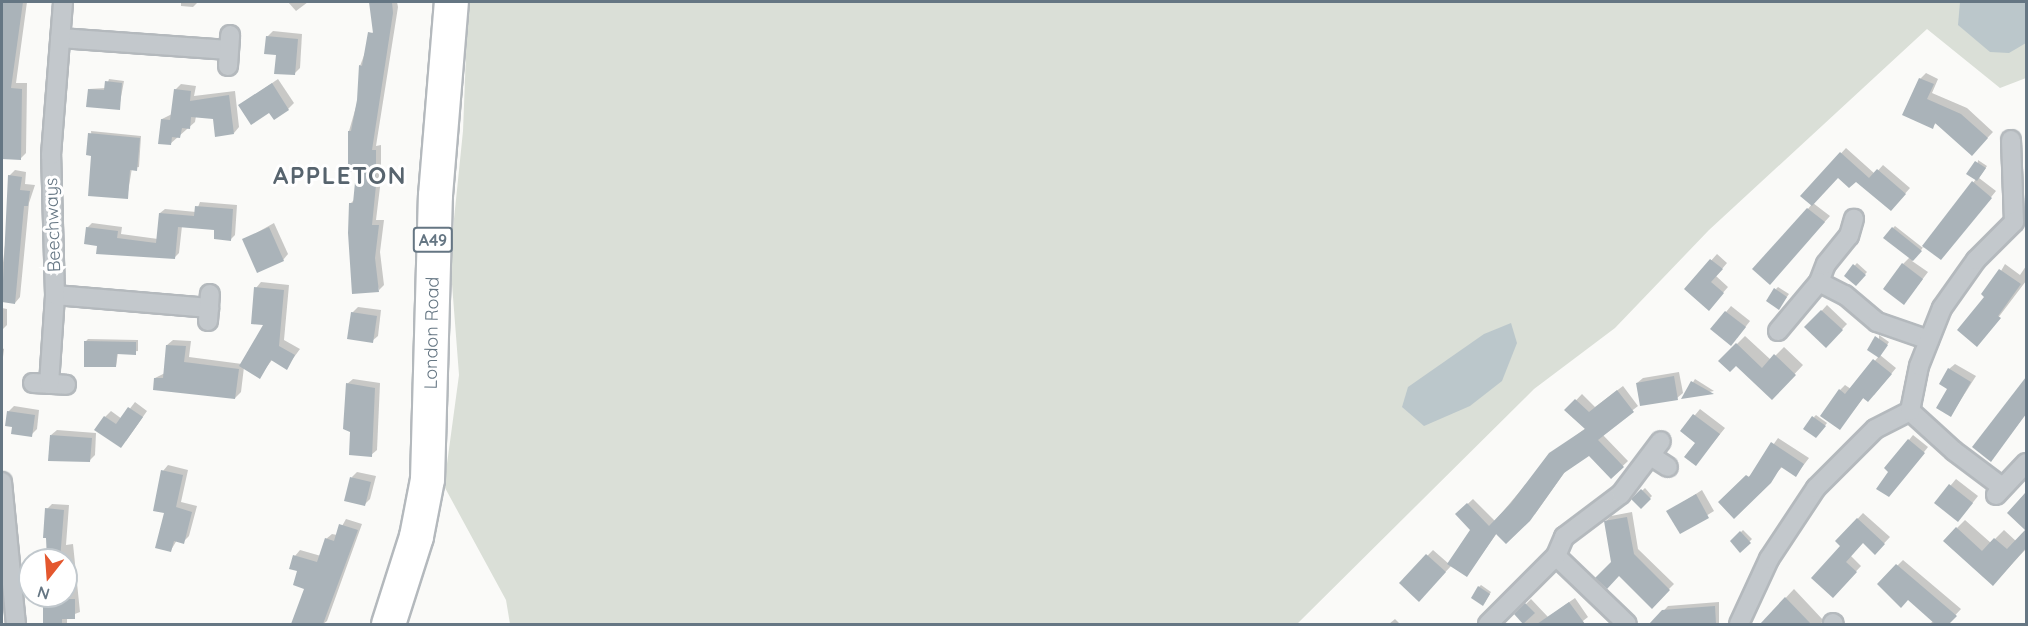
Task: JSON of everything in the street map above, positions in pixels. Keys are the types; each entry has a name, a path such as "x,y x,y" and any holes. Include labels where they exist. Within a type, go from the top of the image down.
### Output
{"highway":[{"name":"London Road","path":"388,624 416,536 427,479 435,195 451,2"}],"street":[{"name":"Beechways","path":"63,2 51,199 55,295 209,308"},
{"path":"60,38 229,51"},
{"path":"1910,411 1919,366 1942,308 1976,260 2020,224 2011,140"},
{"path":"1778,331 1800,310 1819,282 1826,264 1849,236 1854,219"},
{"path":"1819,282 1845,296 1877,322 1929,340"},
{"path":"49,384 55,295"},
{"path":"1910,411 1998,492 2026,463"},
{"path":"1739,624 1769,559 1816,488 1875,429 1910,411"},
{"path":"1488,624 1556,556 1564,537 1621,494 1656,449 1668,467"},
{"path":"2,482 16,624"},
{"path":"1556,556 1627,624"}],"shaded area":[{"path":"468,2 2026,2 2026,78 2000,88 1927,29 1709,230 1615,328 1534,389 1297,624 510,624 506,600 444,486 459,375 450,258 463,131"},
{"path":"1960,2 2026,2 2026,43 2009,53 1990,52 1958,25"},
{"path":"1511,323 1517,343 1502,381 1470,406 1424,426 1402,407 1408,387 1484,334"}],"building":[{"path":"2,2 23,2 11,88 22,89 21,160 2,159"},
{"path":"369,2 392,2 393,13 372,150 376,150 376,185 372,225 379,225 375,258 379,292 352,294 348,233 349,203 353,203 356,172 348,172 348,131 351,131 357,100 359,65 362,66 368,32 373,33"},
{"path":"266,36 298,39 295,75 274,74 276,55 264,54"},
{"path":"1919,78 1934,84 1927,99 1961,114 1988,138 1972,156 1935,123 1933,129 1902,115"},
{"path":"105,81 122,83 120,110 86,107 88,89 104,90"},
{"path":"272,83 289,110 274,120 269,113 251,125 238,105"},
{"path":"174,89 191,91 190,101 229,95 234,134 215,137 213,119 191,117 190,129 182,128 180,138 172,137 171,145 158,144 161,119 170,120"},
{"path":"88,133 140,138 137,171 130,170 128,199 88,196 91,156 86,155"},
{"path":"1840,152 1869,178 1877,169 1906,194 1891,211 1856,182 1849,188 1838,178 1812,206 1800,196"},
{"path":"1975,161 1986,168 1977,181 1966,174"},
{"path":"8,175 22,177 20,190 30,191 28,206 24,206 15,304 2,302"},
{"path":"1972,181 1992,198 1941,260 1922,246"},
{"path":"195,206 233,209 231,241 214,239 214,230 178,227 175,259 96,254 97,246 84,244 86,227 118,231 117,238 156,243 159,213 194,216"},
{"path":"1807,208 1825,222 1770,285 1752,269"},
{"path":"269,227 284,261 257,273 242,239"},
{"path":"1892,227 1922,251 1913,261 1883,238"},
{"path":"1710,259 1723,269 1711,282 1724,293 1709,311 1684,289"},
{"path":"1902,263 1923,279 1904,305 1883,289"},
{"path":"1853,264 1866,275 1856,286 1844,276"},
{"path":"1999,269 2021,284 1998,316 2001,318 1977,347 1957,330 1984,297 1981,294"},
{"path":"254,287 284,290 279,346 295,355 287,370 271,360 260,379 239,366 263,325 251,324"},
{"path":"1774,288 1787,297 1779,310 1766,301"},
{"path":"1821,310 1843,330 1826,348 1804,327"},
{"path":"1725,311 1746,327 1731,346 1710,329"},
{"path":"351,312 377,316 373,343 347,339"},
{"path":"1875,336 1888,345 1879,358 1867,350"},
{"path":"84,341 136,342 136,355 117,354 116,367 84,367"},
{"path":"1736,343 1762,368 1774,354 1796,375 1772,400 1736,366 1730,372 1718,361"},
{"path":"166,345 186,346 184,362 239,369 235,399 153,390 154,378 163,378"},
{"path":"1873,359 1892,374 1868,402 1863,398 1840,430 1820,416 1839,389 1845,394"},
{"path":"1948,368 1971,382 1951,417 1936,408 1947,389 1939,384"},
{"path":"1674,376 1678,400 1640,406 1636,383"},
{"path":"2026,377 2026,414 1991,462 1972,447"},
{"path":"1691,381 1714,394 1681,399"},
{"path":"346,383 375,388 372,457 349,455 350,432 343,429"},
{"path":"1617,390 1634,412 1598,440 1624,467 1611,479 1589,456 1564,473 1530,521 1506,544 1496,534 1467,577 1447,564 1470,530 1455,514 1467,503 1489,526 1511,503 1549,453 1585,429 1564,410 1575,399 1589,412"},
{"path":"128,407 143,417 121,448 94,430 104,416 116,424"},
{"path":"7,411 35,415 32,437 11,434 12,427 5,426"},
{"path":"1693,414 1720,434 1696,466 1684,457 1695,443 1680,431"},
{"path":"1812,416 1826,426 1816,438 1803,429"},
{"path":"50,435 92,438 90,462 48,461"},
{"path":"1908,439 1925,453 1889,497 1876,489 1888,472 1884,468"},
{"path":"1771,442 1804,464 1796,477 1781,467 1771,483 1734,519 1718,502 1746,475 1749,477"},
{"path":"161,470 183,475 176,507 192,512 184,544 174,541 171,552 155,548 164,513 153,511"},
{"path":"350,477 371,482 365,506 344,501"},
{"path":"1949,484 1973,503 1958,522 1934,503"},
{"path":"1641,489 1651,499 1641,509 1631,499"},
{"path":"2026,492 2026,548 1993,586 1943,541 1956,527 1982,551 1994,538 2007,549 2025,530 2007,513"},
{"path":"1696,494 1709,518 1680,534 1666,511"},
{"path":"45,508 64,510 61,548 46,548 46,538 43,538"},
{"path":"1627,517 1634,554 1670,590 1652,609 1619,576 1607,589 1595,578 1611,562 1604,521"},
{"path":"1857,518 1885,544 1875,555 1863,543 1846,562 1857,572 1833,598 1811,578 1840,546 1835,541"},
{"path":"339,524 358,530 323,624 291,624 304,589 293,585 297,571 289,569 293,555 317,562 325,538 334,541"},
{"path":"1740,531 1751,543 1740,553 1730,541"},
{"path":"1426,554 1446,572 1419,602 1399,583"},
{"path":"1896,564 1957,616 1949,624 1935,624 1908,600 1901,608 1877,584"},
{"path":"1478,586 1490,594 1483,606 1471,598"},
{"path":"1785,597 1811,624 1760,624"},
{"path":"1569,602 1585,624 1537,624"},
{"path":"1525,603 1535,613 1523,624 1514,614"},
{"path":"1715,606 1716,624 1649,624 1662,610"},
{"path":"43,608 75,608 75,619 62,619 62,624 43,624"}],"district":[{"name":"APPLETON","path":"340,176"}]}
